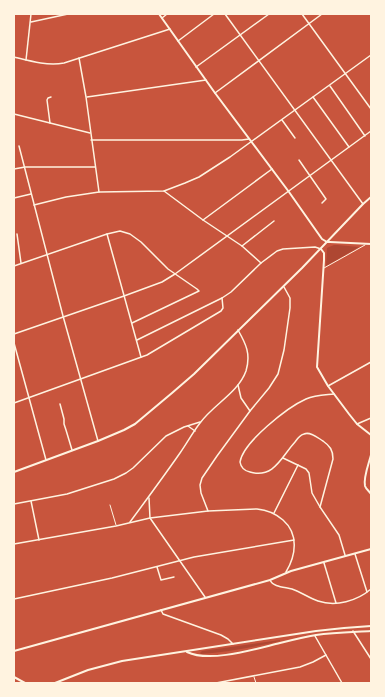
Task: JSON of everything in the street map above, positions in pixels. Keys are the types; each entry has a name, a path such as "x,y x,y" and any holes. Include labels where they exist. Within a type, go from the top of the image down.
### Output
{"street":[{"path":"26,60 31,14"},
{"path":"30,22 68,14"},
{"path":"158,14 322,239 327,242 371,244"},
{"path":"162,18 167,14"},
{"path":"178,41 214,14"},
{"path":"225,14 363,204"},
{"path":"196,67 269,14"},
{"path":"302,14 371,109"},
{"path":"215,93 322,14"},
{"path":"14,57 56,65 170,29"},
{"path":"34,205 66,197 99,192 164,191 185,183 221,163 370,56 371,59"},
{"path":"79,58 99,192"},
{"path":"86,97 206,80"},
{"path":"330,86 364,136"},
{"path":"50,123 47,100 51,97"},
{"path":"313,97 349,147"},
{"path":"14,114 91,134"},
{"path":"282,120 295,138"},
{"path":"14,334 162,282 289,192 371,131"},
{"path":"91,140 249,139"},
{"path":"19,146 63,316 98,441"},
{"path":"299,160 326,199 322,203"},
{"path":"14,169 24,167 95,167"},
{"path":"203,220 272,169"},
{"path":"164,191 203,220 242,246 261,263"},
{"path":"14,198 31,194"},
{"path":"14,472 98,441 135,424 188,379 284,286 371,197"},
{"path":"242,246 274,221"},
{"path":"14,266 107,234 120,231 130,234 141,242 168,269 197,289 199,292 132,323"},
{"path":"17,234 21,263"},
{"path":"107,234 141,357"},
{"path":"324,268 366,244"},
{"path":"137,340 222,298 231,292 261,263 275,253 283,249 316,247 324,253 317,364 318,369 328,386 357,424 371,435"},
{"path":"208,511 201,493 200,485 202,478 250,411 276,378 280,369 290,308 290,298 284,286"},
{"path":"14,403 141,357 159,348 221,311 223,309 222,298"},
{"path":"130,522 149,497 200,422 238,385 243,377 248,363 248,353 246,343 238,330"},
{"path":"14,343 46,460"},
{"path":"328,386 371,362"},
{"path":"238,385 241,398 250,411"},
{"path":"320,507 333,459 331,448 322,440 310,434 304,434 297,439 283,458 270,471 265,473 259,474 244,470 240,465 240,462 242,455 252,441 288,410 309,398 334,394"},
{"path":"60,404 72,450"},
{"path":"357,424 371,418"},
{"path":"14,504 67,494 114,479 133,468 166,436 200,422"},
{"path":"188,426 195,431"},
{"path":"371,455 365,480 365,486 371,494"},
{"path":"283,458 306,469 309,473 312,493 339,535 346,557"},
{"path":"274,513 298,465"},
{"path":"149,497 150,518 205,597"},
{"path":"31,501 38,540"},
{"path":"110,505 116,526"},
{"path":"14,544 116,526 150,518 208,511 263,509 274,513 285,522 292,534 294,540 294,551 285,574"},
{"path":"14,599 84,585 178,560 239,548 294,540"},
{"path":"14,651 270,580 324,562 371,549"},
{"path":"355,554 367,592"},
{"path":"324,562 336,603"},
{"path":"157,566 161,580 174,576"},
{"path":"270,580 272,584 295,590 323,602 336,603 350,600 371,589"},
{"path":"160,610 163,614 224,637 233,644"},
{"path":"56,683 104,665 198,649 331,630 371,626"},
{"path":"185,652 196,656 214,656 242,652 314,635 371,630"},
{"path":"353,631 371,659"},
{"path":"314,635 342,683"},
{"path":"196,656 195,653 198,649"},
{"path":"216,683 307,665 326,655"},
{"path":"254,676 256,683"},
{"path":"14,677 25,683"}],"shaded area":[{"path":"334,245 359,247 326,266 327,248"},
{"path":"280,640 241,649 200,653 202,651"}]}
